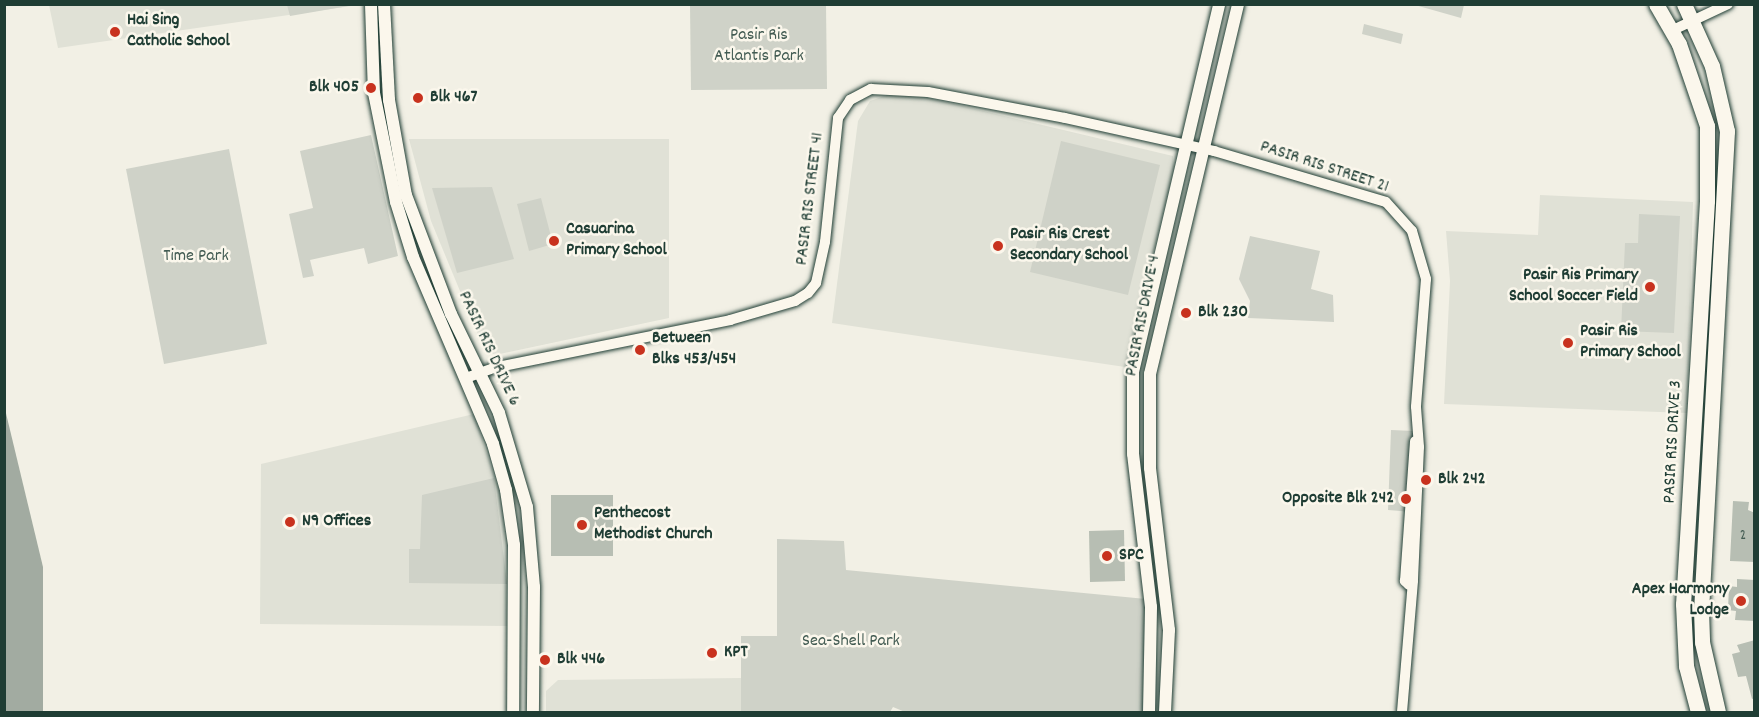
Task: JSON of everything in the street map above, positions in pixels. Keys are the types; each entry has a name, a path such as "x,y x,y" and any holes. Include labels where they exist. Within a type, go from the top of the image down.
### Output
{"main road":[{"name":"PASIR RIS DRIVE 3","path":"1656,4 1673,30 1696,88 1707,136 1683,604 1686,666 1698,712"},
{"name":"PASIR RIS DRIVE 3","path":"1684,4 1712,66 1727,131 1701,610 1702,642 1718,712"}],"street":[{"name":"PASIR RIS DRIVE 6","path":"371,4 374,93 396,202 413,257 493,444 510,513 514,545 513,712"},
{"name":"PASIR RIS DRIVE 6","path":"384,4 389,100 406,195 426,253 479,373 500,413 528,516 534,587 533,712"},
{"name":"PASIR RIS DRIVE 4","path":"1149,712 1151,607 1133,454 1133,372 1219,4"},
{"name":"PASIR RIS DRIVE 4","path":"1165,712 1169,630 1147,411 1160,315 1238,4"},
{"path":"1673,30 1728,4"},
{"name":"PASIR RIS STREET 41","path":"466,378 479,373 730,320 782,306 808,293 816,283 825,242 838,118 850,100 871,89 928,92 1185,145"},
{"name":"PASIR RIS STREET 21","path":"1185,145 1386,202 1412,231 1426,279 1405,581 1409,585 1402,712"}],"shaded area":[{"name":"Hai Sing Catholic School","path":"365,4 58,48 49,5"},
{"name":"Pasir Ris Crest Secondary School","path":"899,91 1173,156 1174,169 1125,367 832,323 858,121 870,101"},
{"name":"Casuarina Primary School","path":"409,139 669,139 669,318 495,355 484,349 431,221"},
{"name":"Pasir Ris Primary School","path":"1540,195 1693,202 1687,413 1444,404 1450,281 1446,231 1538,235"},
{"path":"4,405 43,567 43,712 5,712"},
{"path":"474,414 503,503 507,626 260,624 261,464"},
{"path":"741,678 741,712 546,712 546,691 558,680"}],"green space":[{"path":"354,4 290,16 287,5"},
{"name":"Pasir Ris Atlantis Park","path":"690,5 826,5 827,89 691,90"},
{"path":"1415,5 1464,5 1461,18"},
{"path":"1364,24 1403,34 1401,44 1362,34"},
{"path":"371,135 398,256 368,264 364,248 310,260 314,276 303,278 289,214 313,208 300,151"},
{"path":"1061,141 1160,165 1128,295 1030,272"},
{"name":"Time Park","path":"229,149 267,344 164,364 126,169"},
{"path":"492,187 514,259 457,273 432,188"},
{"path":"541,198 553,244 529,251 517,204"},
{"name":"Pasir Ris Primary School Soccer Field","path":"1639,214 1680,216 1674,333 1621,331 1625,243 1638,243"},
{"path":"1250,236 1320,251 1311,289 1333,295 1334,322 1248,318 1250,301 1239,279"},
{"path":"1391,430 1414,431 1412,512 1388,510"},
{"path":"494,478 507,584 409,583 409,549 420,549 422,495"},
{"name":"Sea-Shell Park","path":"777,539 844,541 846,570 1146,599 1144,712 905,712 893,707 890,712 741,712 741,636 777,636"}],"building":[{"name":"Penthecost Methodist Church","path":"551,495 613,495 613,556 551,556"},
{"path":"1733,501 1749,502 1748,510 1755,513 1755,562 1730,561"},
{"name":"SPC","path":"1124,530 1125,581 1090,582 1089,531"},
{"name":"Apex Harmony Lodge","path":"1737,579 1755,580 1755,621 1735,620 1736,611 1728,610 1729,586 1737,587"},
{"name":"Apex Harmony Lodge","path":"1755,640 1755,698 1752,699 1746,676 1738,677 1732,654 1740,652 1737,645"}],"place":[{"name":"Hai Sing Catholic School","path":"115,32"},
{"name":"Blk 405","path":"371,88"},
{"name":"Blk 467","path":"418,98"},
{"name":"Casuarina Primary School","path":"554,241"},
{"name":"Pasir Ris Crest Secondary School","path":"998,246"},
{"name":"Pasir Ris Primary School Soccer Field","path":"1650,287"},
{"name":"Blk 230","path":"1186,313"},
{"name":"Pasir Ris Primary School","path":"1568,343"},
{"name":"Between Blks 453/454","path":"640,350"},
{"name":"Blk 242","path":"1426,480"},
{"name":"Opposite Blk 242","path":"1406,499"},
{"name":"N9 Offices","path":"290,522"},
{"name":"Penthecost Methodist Church","path":"582,525"},
{"name":"SPC","path":"1107,556"},
{"name":"Apex Harmony Lodge","path":"1741,601"},
{"name":"KPT","path":"712,653"},
{"name":"Blk 446","path":"545,660"}]}
